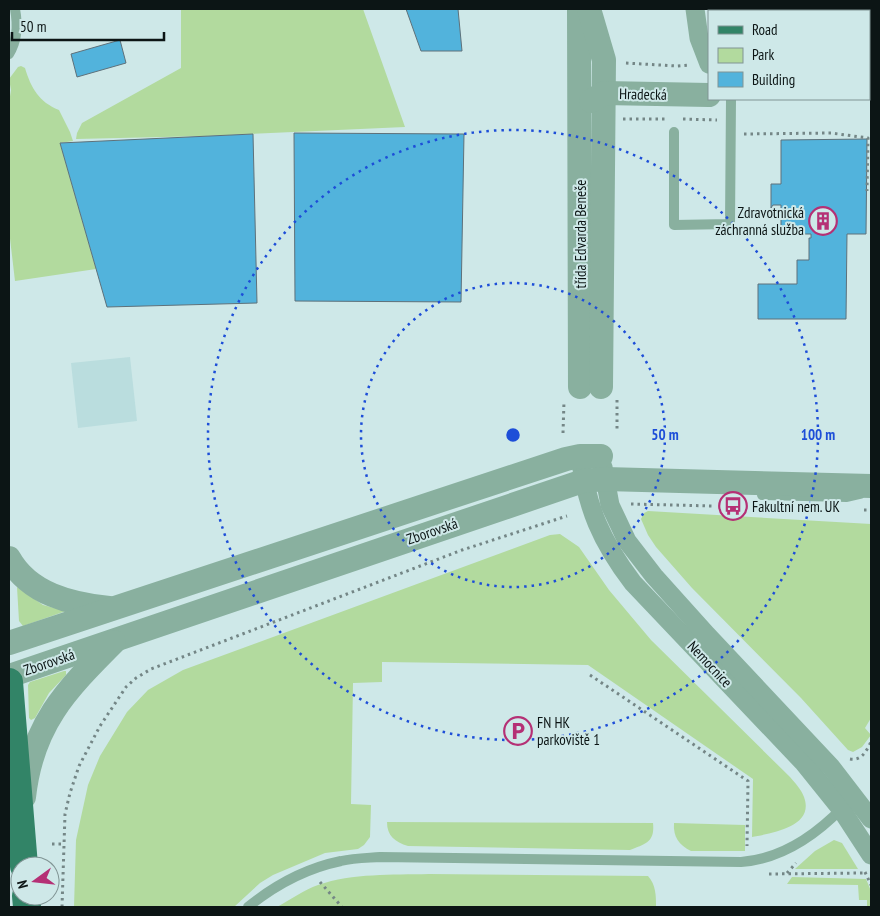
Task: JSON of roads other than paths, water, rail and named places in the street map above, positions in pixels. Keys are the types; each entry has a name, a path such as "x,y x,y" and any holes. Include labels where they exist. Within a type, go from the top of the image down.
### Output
{"main road":[{"path":"9,682 23,856"}],"street":[{"name":"třída Edvarda Beneše","path":"579,9 591,387 604,60 589,9"},
{"path":"695,9 699,38 708,61"},
{"path":"580,80 604,93"},
{"name":"Hradecká","path":"581,107 604,93 708,95"},
{"path":"590,456 594,480"},
{"name":"Zborovská","path":"9,643 558,462 590,456"},
{"name":"Zborovská","path":"9,676 594,480 871,486"},
{"name":"Nemocnice","path":"594,480 610,505 627,541 654,576 806,738 855,795 871,819"},
{"name":"Nemocnice","path":"594,480 591,509 604,539 619,564 633,583 804,763 841,809 867,861"},
{"path":"9,558 23,577 37,588 79,604 114,608"},
{"path":"21,826 26,776 32,755 47,721 59,702 84,672 119,638"}],"lane":[{"path":"9,54 14,46 16,36 15,9"},
{"path":"870,80 871,84"},
{"path":"674,132 674,225 730,224 730,100"},
{"path":"666,481 696,493"},
{"path":"753,495 847,497 871,490"},
{"path":"248,907 264,895 311,869 343,860 380,857 746,862 768,858 785,851 815,831 855,795"}],"place":[{"name":"Zdravotnická záchranná služba","path":"823,221"},
{"name":"Fakultní nem. UK","path":"733,506"},
{"name":"FN HK parkoviště 1","path":"518,731"}]}
